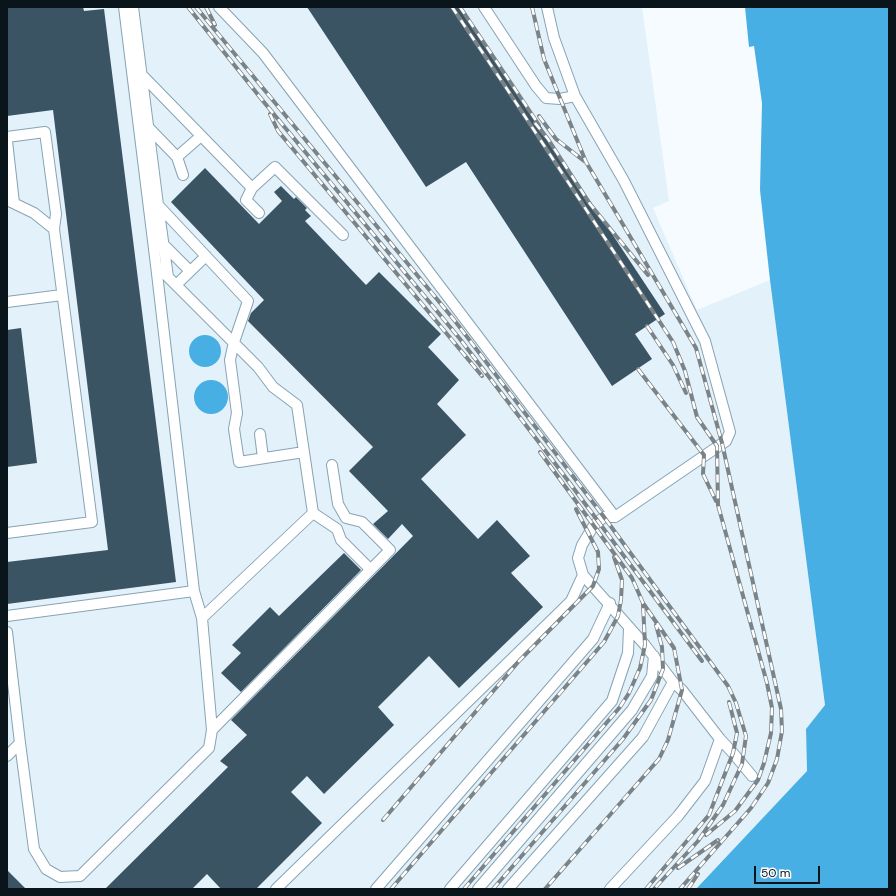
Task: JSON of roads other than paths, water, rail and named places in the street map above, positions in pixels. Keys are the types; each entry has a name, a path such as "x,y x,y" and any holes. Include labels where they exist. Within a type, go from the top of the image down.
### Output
{"street":[{"path":"7,632 34,849 46,869 51,872 60,877 80,876 209,748 212,730 202,618 194,591 124,7"},
{"path":"133,7 168,277"},
{"path":"220,7 268,60 615,517"},
{"path":"484,7 536,86 546,98 560,99 575,96"},
{"path":"547,7 554,38 575,96 624,181 705,341 730,432 726,441 615,517 604,517 594,525 589,532 578,558 583,575 654,656 673,682 682,690 720,739 733,752 752,776"},
{"path":"142,76 252,188"},
{"path":"148,127 177,157 183,175"},
{"path":"7,136 45,132 56,214 54,229 92,522 7,533"},
{"path":"177,157 201,136"},
{"path":"7,141 11,202 34,213 54,229"},
{"path":"259,213 246,200 252,188 275,167 343,235"},
{"path":"158,205 248,301 234,342 230,360 237,413 234,429 239,462 304,452"},
{"path":"163,244 190,271"},
{"path":"176,285 206,256"},
{"path":"156,266 258,367 272,387 297,405 313,512 337,529 341,540 370,569"},
{"path":"7,302 62,295"},
{"path":"260,434 263,458"},
{"path":"212,730 390,550 362,522 346,518 338,504 332,465"},
{"path":"202,618 313,512"},
{"path":"337,529 346,518"},
{"path":"276,889 571,601 583,575"},
{"path":"7,616 194,591"},
{"path":"376,889 593,639 610,604"},
{"path":"450,889 612,701 628,653 628,628"},
{"path":"478,889 632,710 652,676 654,656"},
{"path":"508,889 643,737 673,682"},
{"path":"610,889 678,816 705,781 720,739"},
{"path":"7,756 20,743"}],"water":[{"path":"745,7 889,7 889,889 696,889 807,771 806,729 825,705 770,280 760,190 762,103 754,46 749,47"},
{"path":"202,335 208,335 217,339 221,351 217,363 208,367 202,367 193,363 189,354 189,348 193,339"},
{"path":"208,380 214,380 223,385 227,391 227,403 223,409 214,414 208,414 199,409 194,400 194,394 199,385"}],"railway":[{"path":"188,7 263,101 460,339 557,466 702,661"},
{"path":"196,7 455,321 604,517 728,686 736,703 746,736 742,764 723,805 698,841 654,889"},
{"path":"206,7 215,25"},
{"path":"452,7 673,342 685,371 697,417 717,446 718,505 767,683 772,708 771,733 764,763 758,780 735,811 706,835"},
{"path":"460,7 539,125"},
{"path":"532,7 544,59 586,162 696,348 722,443 781,709 782,731 777,759 768,783 751,808 680,889"},
{"path":"270,114 278,131 482,376"},
{"path":"539,116 556,139 584,161"},
{"path":"535,123 548,139 590,204 648,275"},
{"path":"647,326 673,365 686,393"},
{"path":"638,369 704,455 703,474 716,501"},
{"path":"540,452 632,578 643,603 674,648 682,690 668,740 659,759 545,889"},
{"path":"383,820 519,661 593,586 599,569 598,552 576,509"},
{"path":"391,889 604,642 618,616 621,600 622,580 614,557"},
{"path":"464,889 620,707 629,693 640,668 645,645 643,604"},
{"path":"493,889 623,739 651,700 663,669 662,647 656,625"},
{"path":"646,889 709,815 733,753 737,733 729,702"},
{"path":"678,868 718,840"},
{"path":"688,889 698,874"}]}
